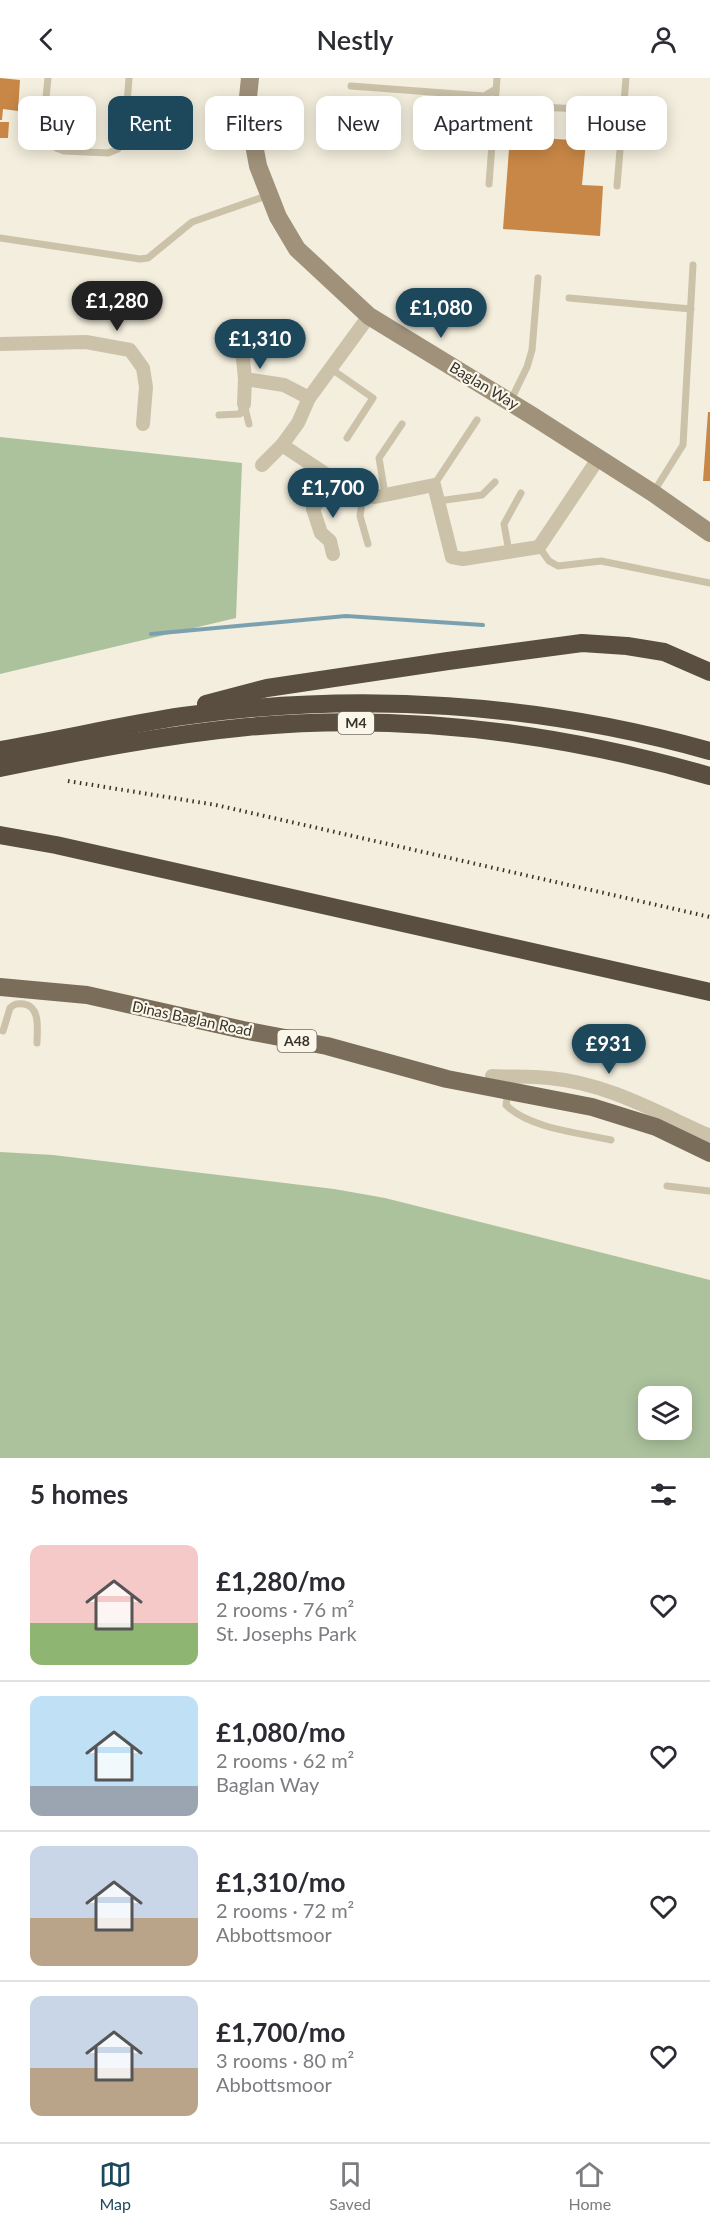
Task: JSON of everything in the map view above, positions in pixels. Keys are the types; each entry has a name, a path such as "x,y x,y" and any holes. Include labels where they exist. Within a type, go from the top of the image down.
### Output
{"highway":[{"name":"M4","path":"121,727 267,688 582,644 627,646 664,652 710,672"},
{"name":"M4","path":"0,750 183,716 248,709 336,704 459,706 528,713 597,723 664,738 710,752"},
{"name":"M4","path":"0,768 186,734 249,726 387,723 455,727 593,746 710,776"},
{"path":"0,835 67,847 710,992"}],"main road":[{"name":"Dinas Baglan Road","path":"0,987 22,996 87,995 243,1030 327,1046 447,1079 592,1107 656,1126 710,1153"}],"street":[{"name":"Baglan Way","path":"250,78 247,107 258,166 278,217 297,249 369,316 510,402 653,493 710,533"},
{"path":"262,465 282,445 298,423 309,398 369,316"},
{"path":"241,336 245,380 244,404"},
{"path":"0,344 86,342 130,350 143,369 146,387 139,417"},
{"path":"245,380 284,385 309,398"},
{"path":"282,445 356,494 375,497 434,485 452,557 463,559 539,547 598,459"},
{"path":"333,554 330,541 321,533 313,509 334,479"},
{"path":"492,1076 549,1078 594,1087 632,1100 710,1136"}],"lane":[{"path":"48,78 43,127 48,140 56,148 64,151 108,153 118,149 124,141 129,78"},
{"path":"496,96 497,78"},
{"path":"624,96 626,78"},
{"path":"351,86 484,96 496,89"},
{"path":"489,184 492,150"},
{"path":"617,186 620,150"},
{"path":"0,238 140,259 147,258 192,222 269,195"},
{"path":"653,493 683,445 693,265"},
{"path":"510,402 527,367 532,350 538,278"},
{"path":"569,298 691,309"},
{"path":"330,368 373,398 347,438"},
{"path":"219,415 240,414 244,404"},
{"path":"244,404 249,424"},
{"path":"434,485 477,420"},
{"path":"386,494 380,458 402,424"},
{"path":"438,501 482,495 495,482"},
{"path":"509,552 504,524 521,494"},
{"path":"363,495 360,516 368,544"},
{"path":"539,547 549,561 558,566 601,561 710,583"},
{"path":"3,1031 10,1008 22,996 36,1016 37,1043"},
{"path":"508,1091 506,1105 513,1112 530,1121 611,1140"},
{"path":"667,1186 710,1191"}],"green space":[{"path":"0,437 242,463 236,618 0,674"},
{"path":"0,1152 53,1155 334,1189 385,1198 710,1280 710,1458 0,1458"}],"building":[{"path":"0,78 20,80 18,111 3,109 2,120 0,120"},
{"path":"0,122 9,122 8,138 0,138"},
{"path":"554,139 566,140 566,150 585,150 582,185 603,186 600,236 503,229 509,150 554,150"},
{"path":"708,412 710,412 710,481 703,481"}],"waterway":[{"path":"151,634 346,616 483,625"}],"railway":[{"path":"68,781 216,805 710,917"}]}
